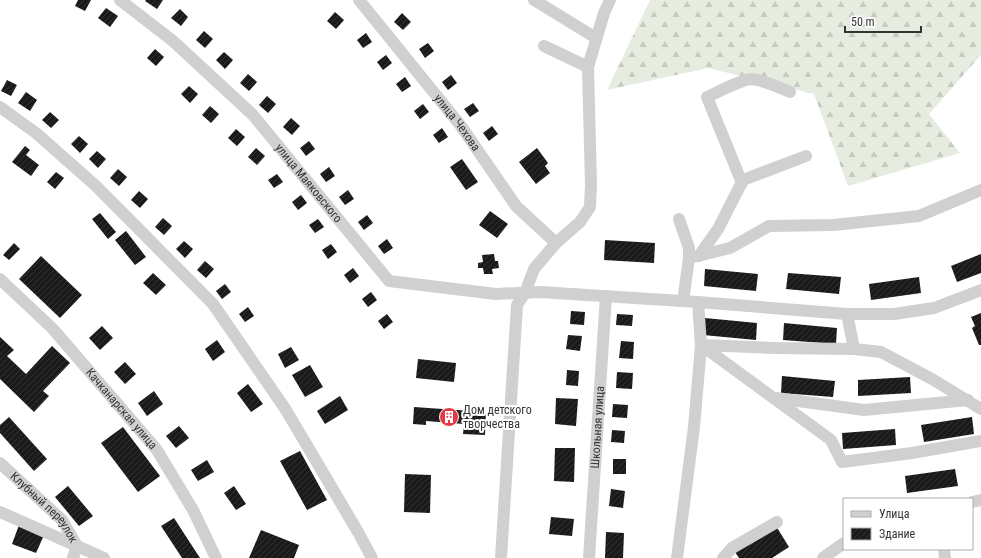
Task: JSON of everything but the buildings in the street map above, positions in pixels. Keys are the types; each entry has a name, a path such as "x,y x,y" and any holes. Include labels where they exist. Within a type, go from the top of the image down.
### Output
{"street":[{"name":"улица Маяковского","path":"120,0 173,41 253,115 389,281 496,294 540,292 698,302 847,314 894,314 934,308 981,290"},
{"name":"улица Чехова","path":"359,0 461,126 516,206 556,243"},
{"path":"534,0 596,38"},
{"path":"501,558 517,305 525,293 534,269 556,243 580,222 590,207 591,185 588,67 604,13 610,0"},
{"path":"544,46 588,67"},
{"path":"742,183 707,97 741,82 752,79 790,92"},
{"path":"0,107 36,133 96,186 213,304 286,410 372,558"},
{"path":"683,301 694,257 718,229 743,180 806,156"},
{"path":"694,257 730,248 769,226 833,225 919,216 981,190"},
{"path":"679,219 689,248 694,257"},
{"name":"Качканарская улица","path":"0,279 53,329 157,450 194,510 216,558"},
{"name":"Школьная улица","path":"589,558 606,296"},
{"path":"677,558 694,427 701,345 698,302"},
{"path":"847,314 854,349"},
{"path":"701,345 854,349 881,352 932,379 981,409"},
{"path":"701,345 831,440 842,462 912,453 981,441"},
{"path":"773,398 864,410 968,400"},
{"name":"Клубный переулок","path":"0,463 62,520 77,546 73,558"},
{"path":"0,512 104,558"},
{"path":"723,558 732,548 777,522"},
{"path":"822,558 843,544"}],"green space":[{"path":"650,0 981,0 981,55 929,114 960,153 848,186 814,94 708,68 607,90"}],"place":[{"name":"Дом детского творчества","path":"449,417"}]}
